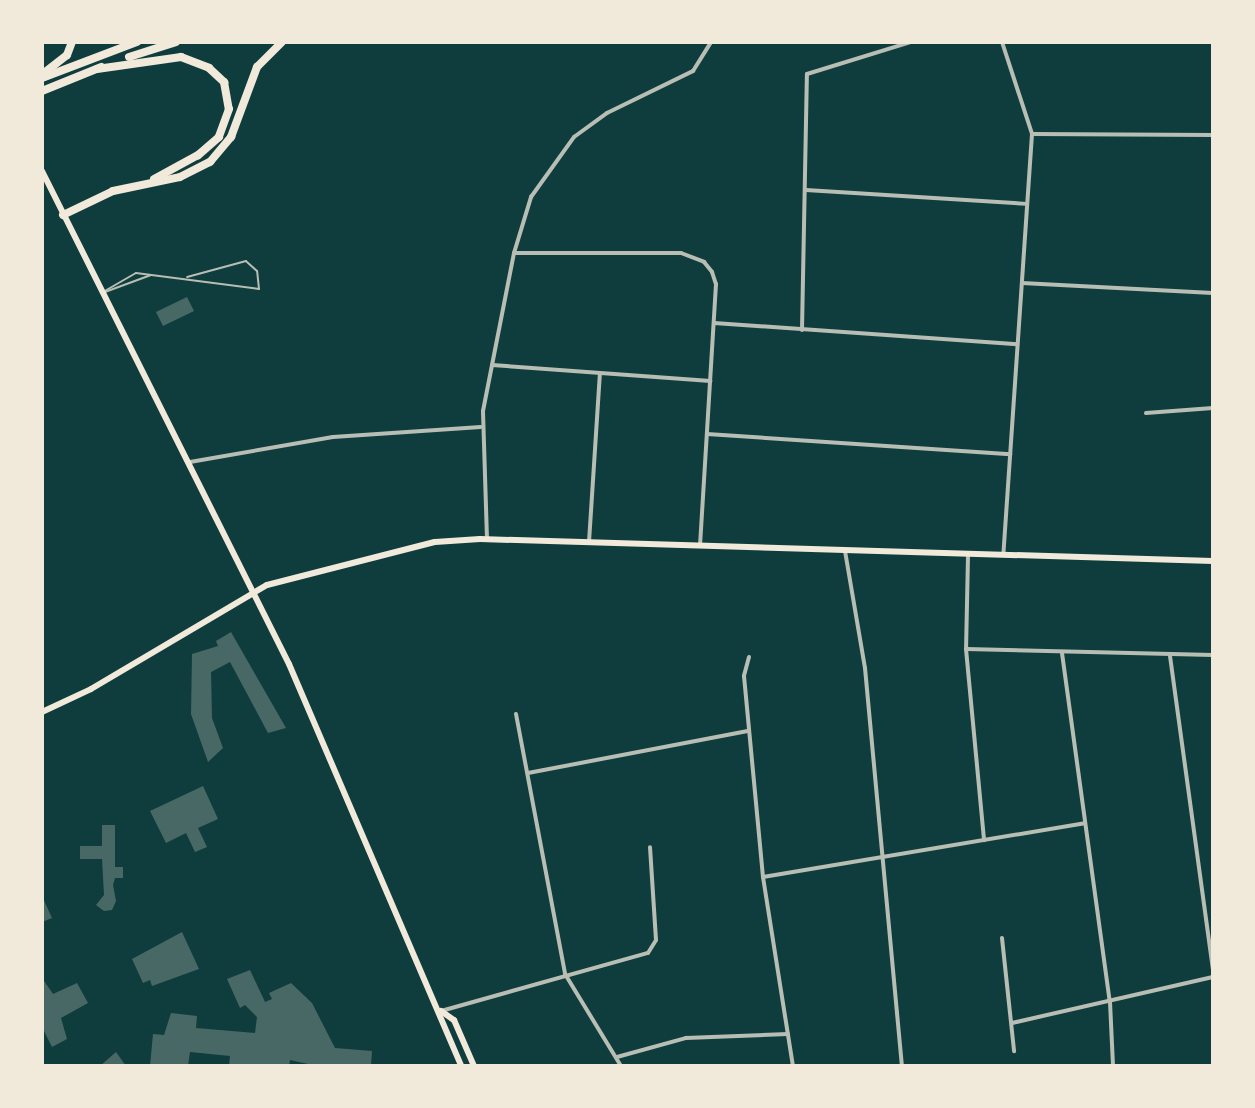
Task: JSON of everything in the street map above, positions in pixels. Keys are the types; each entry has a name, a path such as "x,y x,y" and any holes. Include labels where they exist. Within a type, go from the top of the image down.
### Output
{"highway":[{"path":"42,76 67,55 72,42"},
{"path":"42,76 137,42"},
{"path":"42,91 176,42"},
{"path":"63,215 113,191 191,173 218,154 238,122 251,77 282,42"},
{"path":"97,69 181,57 209,68 226,89 228,116 219,137 198,155 147,183"}],"main road":[{"path":"42,171 254,592 441,1011 441,1024 461,1066"},
{"path":"42,712 91,689 254,592 402,547 487,539 968,556 1213,561"},
{"path":"441,1011 454,1020 474,1066"}],"street":[{"path":"487,539 481,427 514,253 531,197 564,146 607,113 693,71 711,42"},
{"path":"802,330 807,74 911,42"},
{"path":"1002,42 1032,134 1003,557"},
{"path":"1032,134 1213,135"},
{"path":"805,190 1027,204"},
{"path":"514,253 690,254 704,262 715,278 700,545"},
{"path":"1022,283 1213,293"},
{"path":"714,323 1017,344"},
{"path":"492,365 710,381"},
{"path":"589,542 600,373"},
{"path":"1146,413 1213,408"},
{"path":"190,462 333,437 481,427"},
{"path":"707,434 1010,454"},
{"path":"845,551 865,668 902,1066"},
{"path":"968,556 966,649 984,840"},
{"path":"966,649 1213,655"},
{"path":"1062,653 1110,1002 1113,1066"},
{"path":"1170,656 1213,969"},
{"path":"749,657 744,676 763,877 793,1066"},
{"path":"516,714 565,974 621,1066"},
{"path":"528,773 749,731"},
{"path":"763,877 1085,823"},
{"path":"441,1011 565,974 643,955 655,945 650,847"},
{"path":"1002,938 1014,1051"},
{"path":"1012,1023 1213,977"},
{"path":"616,1057 686,1038 788,1034"}],"lane":[{"path":"102,293 118,279 152,275 187,277 259,289 257,271 246,261 187,277"},
{"path":"102,293 152,275"}],"building":[{"path":"187,297 194,311 163,326 156,312"},
{"path":"231,632 286,728 268,733 230,662 211,672 212,718 223,748 208,762 191,714 192,654 218,646 216,641"},
{"path":"203,786 218,819 198,828 207,847 195,852 186,833 166,843 150,811"},
{"path":"102,825 115,825 115,867 123,867 123,878 115,878 113,885 116,901 112,910 104,911 96,905 104,895 102,859 80,859 80,846 102,846"},
{"path":"42,896 52,918 42,922"},
{"path":"182,932 199,969 152,986 150,980 143,983 132,959"},
{"path":"250,970 265,1002 272,999 269,993 291,983 312,1003 335,1048 372,1051 371,1066 317,1066 290,1060 289,1066 229,1066 230,1056 190,1052 188,1066 150,1066 153,1034 164,1035 171,1013 197,1016 196,1028 255,1033 257,1017 245,1005 240,1008 227,979"},
{"path":"42,978 53,994 77,983 88,1003 61,1018 67,1039 52,1047 42,1027"},
{"path":"116,1052 126,1066 100,1066"}]}
